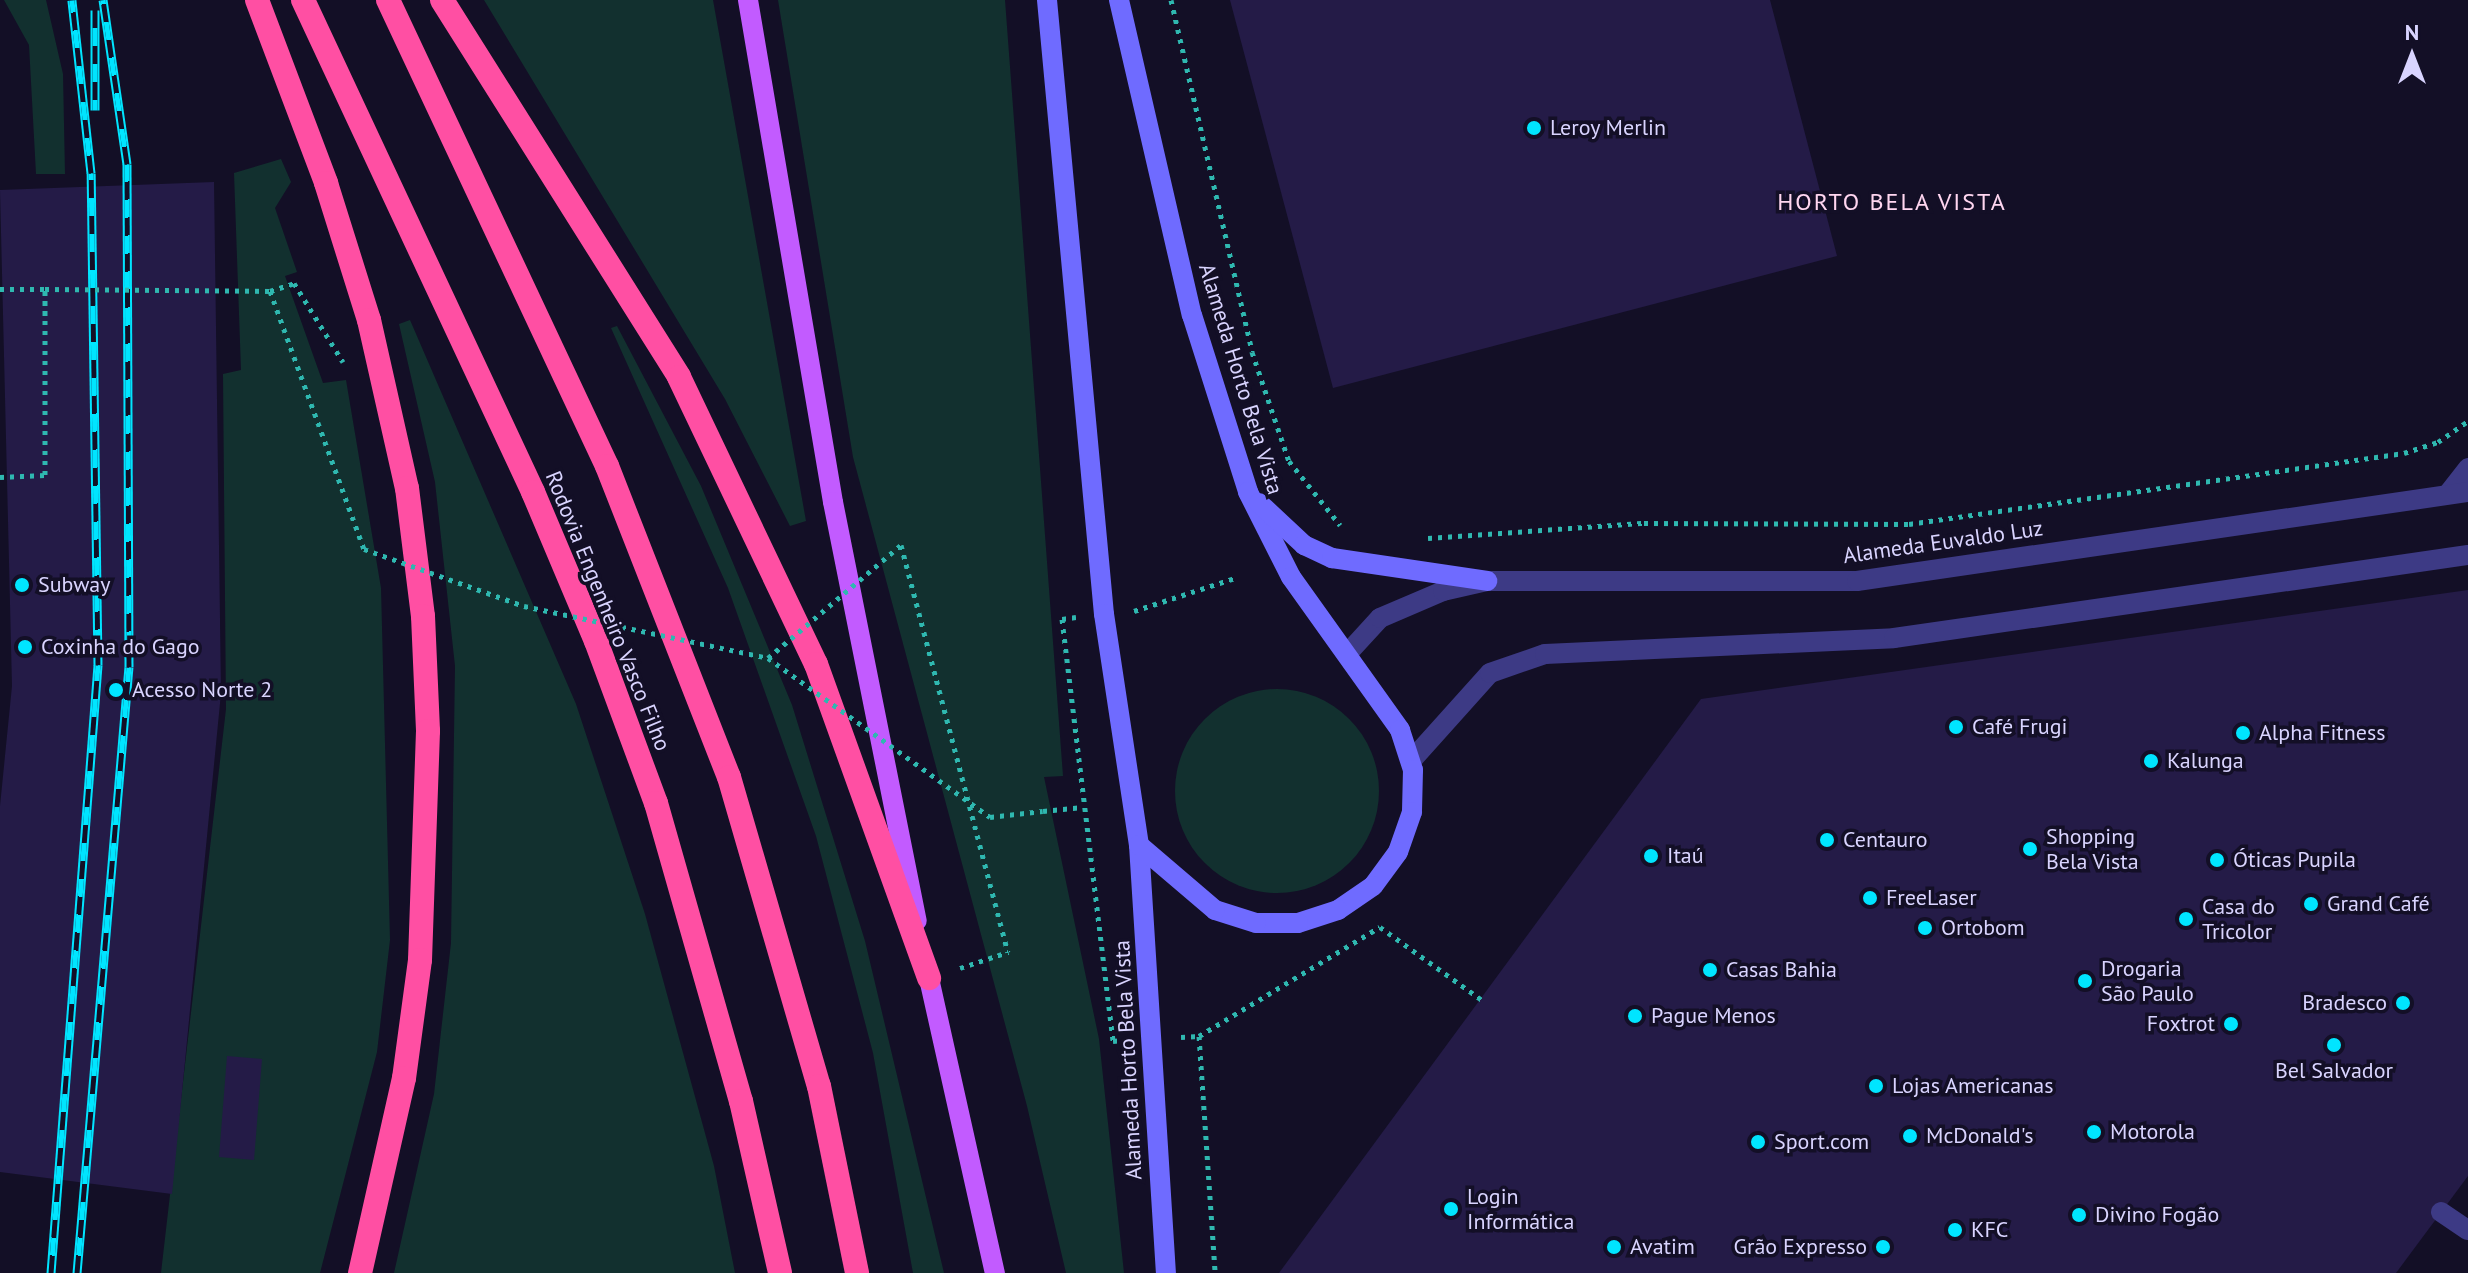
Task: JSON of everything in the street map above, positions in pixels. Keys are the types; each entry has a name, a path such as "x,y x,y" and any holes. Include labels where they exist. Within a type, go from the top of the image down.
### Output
{"highway":[{"path":"257,0 326,183 369,320 407,488 423,616 428,761 420,960 404,1078 360,1273"},
{"name":"Rodovia Engenheiro Vasco Filho","path":"303,0 533,492 601,655 669,847 741,1101 780,1273"},
{"path":"388,0 607,466 729,777 815,1072 857,1273"},
{"path":"442,0 679,377 816,664 929,978"}],"main road":[{"path":"748,0 833,502 929,978 995,1273"}],"street":[{"name":"Alameda Horto Bela Vista","path":"1047,0 1104,614 1139,845 1166,1273"},
{"name":"Alameda Horto Bela Vista","path":"1119,0 1192,315 1248,492 1291,577 1400,730 1411,761 1412,812 1398,852 1373,886 1338,910 1298,923 1256,923 1215,910 1139,845"},
{"path":"2458,493 2468,468"},
{"path":"1248,492 1304,545 1332,558 1487,581"},
{"name":"Alameda Euvaldo Luz","path":"1347,654 1380,618 1400,608 1487,581 1857,581 2458,493"},
{"path":"1411,761 1490,673 1545,654 1894,638 2468,555"},
{"path":"2441,1212 2468,1230"}],"path":[{"path":"1171,0 1252,352 1289,461 1310,494 1346,528"},
{"path":"0,289 270,291 294,283 353,377"},
{"path":"0,477 45,475 45,289"},
{"path":"270,291 364,549 524,606 768,658 990,817 1083,807"},
{"path":"1419,538 1644,523 1909,524 2404,453 2438,442 2468,421"},
{"path":"386,543 388,574"},
{"path":"768,658 901,545 1008,952 929,978"},
{"path":"1150,1038 1113,1041 1062,619 1143,610 1238,577"},
{"path":"1215,1273 1199,1036 1380,927 1482,1000"}],"green space":[{"path":"4,0 46,0 63,74 65,174 36,174 29,45"},
{"path":"484,0 713,0 806,521 790,526 725,399"},
{"path":"778,0 1005,0 1063,776 1044,777 1099,1039 1124,1273 1066,1273 1027,1106 853,457"},
{"path":"281,159 291,182 275,208 297,272 285,276 323,383 346,380 381,588 390,940 377,1052 320,1273 161,1273 226,709 223,374 241,370 234,173"},
{"path":"410,320 576,704 645,914 714,1166 735,1273 394,1273 434,1094 451,943 455,666 435,482 399,324"},
{"path":"617,326 701,486 792,705 865,941 944,1273 913,1273 873,1053 816,836 728,588 611,328"},
{"path":"1277,689 1316,697 1334,706 1349,719 1362,734 1371,752 1379,791 1371,830 1362,848 1349,863 1334,876 1316,885 1277,893 1238,885 1220,876 1205,863 1192,848 1183,830 1175,791 1183,752 1192,734 1205,719 1220,706 1238,697"}],"building":[{"name":"Leroy Merlin","path":"1230,0 1770,0 1837,256 1333,388"},
{"name":"Acesso Norte 2","path":"214,182 221,693 172,1194 0,1172 0,806 12,686 0,190"},
{"name":"Shopping Bela Vista","path":"2468,590 2468,1176 2396,1273 1279,1273 1701,699"},
{"path":"227,1056 262,1059 254,1160 219,1157"}],"railway":[{"path":"51,1273 98,665 91,173 72,0"},
{"path":"77,1273 129,667 127,164 103,0"},
{"path":"95,10 95,110"}],"place":[{"name":"Leroy Merlin","path":"1534,128"},
{"name":"Subway","path":"22,585"},
{"name":"Coxinha do Gago","path":"25,647"},
{"name":"Acesso Norte 2","path":"116,690"},
{"name":"Café Frugi","path":"1956,727"},
{"name":"Alpha Fitness","path":"2243,733"},
{"name":"Kalunga","path":"2151,761"},
{"name":"Centauro","path":"1827,840"},
{"name":"Shopping Bela Vista","path":"2030,849"},
{"name":"Itaú","path":"1651,856"},
{"name":"Óticas Pupila","path":"2217,860"},
{"name":"FreeLaser","path":"1870,898"},
{"name":"Grand Café","path":"2311,904"},
{"name":"Casa do Tricolor","path":"2186,919"},
{"name":"Ortobom","path":"1925,928"},
{"name":"Casas Bahia","path":"1710,970"},
{"name":"Drogaria São Paulo","path":"2085,981"},
{"name":"Bradesco","path":"2403,1003"},
{"name":"Pague Menos","path":"1635,1016"},
{"name":"Foxtrot","path":"2231,1024"},
{"name":"Bel Salvador","path":"2334,1045"},
{"name":"Lojas Americanas","path":"1876,1086"},
{"name":"Motorola","path":"2094,1132"},
{"name":"McDonald's","path":"1910,1136"},
{"name":"Sport.com","path":"1758,1142"},
{"name":"Login Informática","path":"1451,1209"},
{"name":"Divino Fogão","path":"2079,1215"},
{"name":"KFC","path":"1955,1230"},
{"name":"Avatim","path":"1614,1247"},
{"name":"Grão Expresso","path":"1883,1247"}],"district":[{"name":"HORTO BELA VISTA","path":"1892,202"}]}
